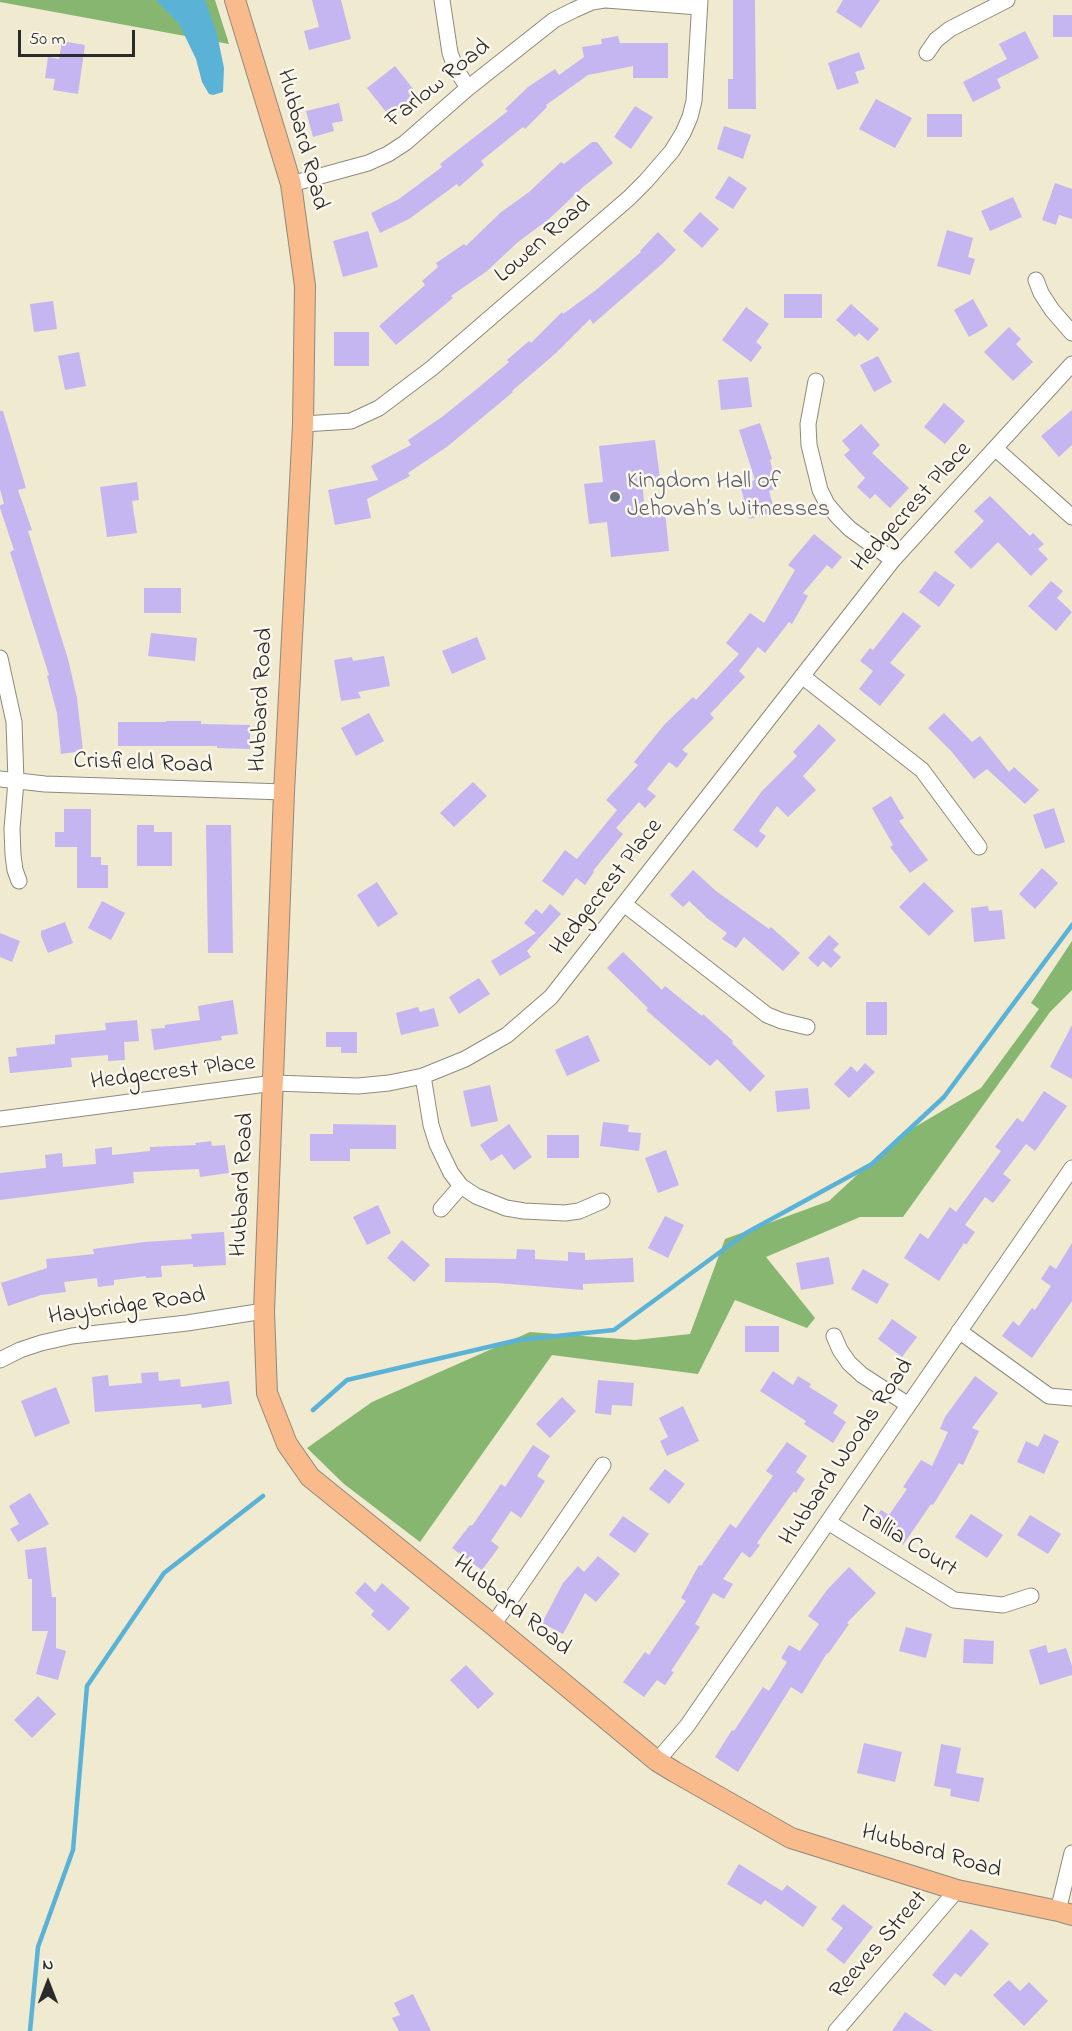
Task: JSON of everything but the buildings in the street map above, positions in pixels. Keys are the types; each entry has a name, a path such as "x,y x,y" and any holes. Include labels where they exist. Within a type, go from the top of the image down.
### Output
{"main road":[{"name":"Hubbard Road","path":"235,0 291,184 305,286 303,424 284,792 264,1311 267,1393 287,1444 310,1478 657,1761 790,1838 957,1890 1065,1913"}],"street":[{"path":"442,0 450,53 456,69 468,88"},
{"name":"Farlow Road","path":"291,184 368,163 388,154 405,143 468,88 554,20 583,6 605,0 699,3"},
{"path":"927,53 936,40 950,29 1007,0"},
{"name":"Lowen Road","path":"303,424 351,421 380,408 432,368 646,181 672,151 690,117 694,101 699,3"},
{"path":"1036,280 1052,310 1072,333"},
{"name":"Hedgecrest Place","path":"0,1119 274,1083 358,1086 389,1083 423,1076 465,1059 507,1035 551,997 893,560 1072,364"},
{"path":"816,381 808,424 809,445 820,490 827,504 850,529 893,560"},
{"path":"996,449 1072,517"},
{"path":"0,658 14,722 8,780 15,870 19,881"},
{"path":"802,676 922,770 979,847"},
{"name":"Crisfield Road","path":"8,780 284,792"},
{"path":"624,904 767,1015 782,1022 807,1027"},
{"path":"423,1076 431,1125 437,1144 451,1173 461,1186 476,1196 506,1208 524,1212 565,1213 579,1211 602,1201"},
{"name":"Hubbard Woods Road","path":"657,1761 687,1726 1072,1168"},
{"path":"441,1209 461,1186"},
{"name":"Haybridge Road","path":"0,1360 41,1343 72,1336 187,1323 264,1311"},
{"path":"959,1331 1049,1396 1072,1398"},
{"path":"834,1336 849,1363 861,1375 907,1404"},
{"path":"493,1625 603,1465"},
{"name":"Tallia Court","path":"828,1522 954,1600 1003,1605 1030,1596"},
{"path":"1065,1913 1072,1853"},
{"name":"Reeves Street","path":"836,2031 957,1890"}],"green space":[{"path":"0,0 215,0 229,44 0,2"},
{"path":"1072,941 1072,990 1050,1012 903,1217 860,1217 766,1257 815,1318 807,1328 735,1300 698,1374 552,1355 420,1542 344,1484 307,1448 372,1402 530,1332 635,1340 690,1334 725,1239 829,1201 898,1137 981,1088 1039,1009 1031,1003"}],"water":[{"path":"156,0 205,0 217,34 224,68 223,92 209,94 202,82 196,59 179,24"}],"waterway":[{"path":"313,1410 347,1380 518,1340 614,1330 746,1233 872,1164 944,1097 1072,925"},
{"path":"30,2031 38,1947 73,1850 87,1686 164,1573 263,1496"}],"place":[{"name":"Kingdom Hall of Jehovah’s Witnesses","path":"615,497"}]}
